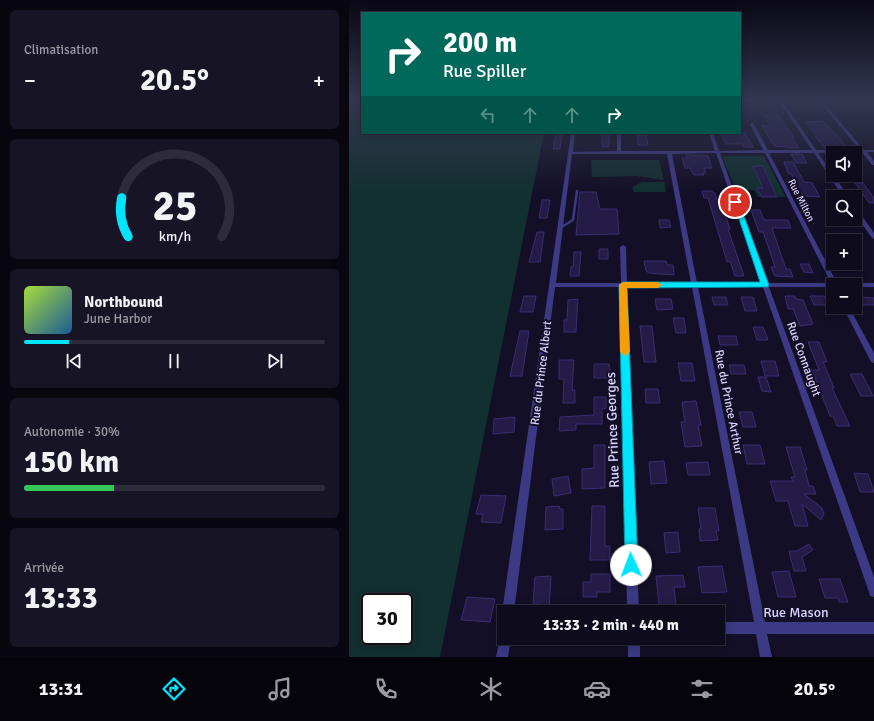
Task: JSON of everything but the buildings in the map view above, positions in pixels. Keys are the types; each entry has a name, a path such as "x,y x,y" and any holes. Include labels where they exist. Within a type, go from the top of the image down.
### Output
{"street":[{"name":"Rue Milton","path":"755,131 831,278"},
{"path":"801,131 841,190"},
{"path":"846,131 874,164"},
{"name":"Rue du Prince Albert","path":"509,605 573,134"},
{"path":"619,134 619,152"},
{"name":"Rue Connaught","path":"711,134 874,592"},
{"path":"570,152 874,151"},
{"name":"Rue du Prince Arthur","path":"669,152 766,657"},
{"path":"862,220 874,237"},
{"name":"Rue Prince Georges","path":"623,247 633,605"},
{"path":"553,285 826,285"},
{"path":"862,285 874,285"},
{"path":"850,314 874,360"},
{"name":"Rue Mason","path":"725,628 874,628"},
{"path":"502,657 504,645"},
{"path":"634,645 634,657"}],"lane":[{"path":"560,228 573,220 577,191"}],"green space":[{"path":"349,131 361,131 361,134 544,134 440,657 349,657"},
{"path":"722,156 764,156 786,197 778,197 763,166 753,167 763,188 757,188 762,197 758,197 754,190 736,190"},
{"path":"591,160 659,160 664,180 637,176 592,177"},
{"path":"642,182 665,182 666,192 634,192 632,187"}],"slow traffic":[{"path":"625,352 623,285 658,285"}],"route":[{"path":"631,565 623,285 765,285 735,202"}]}
